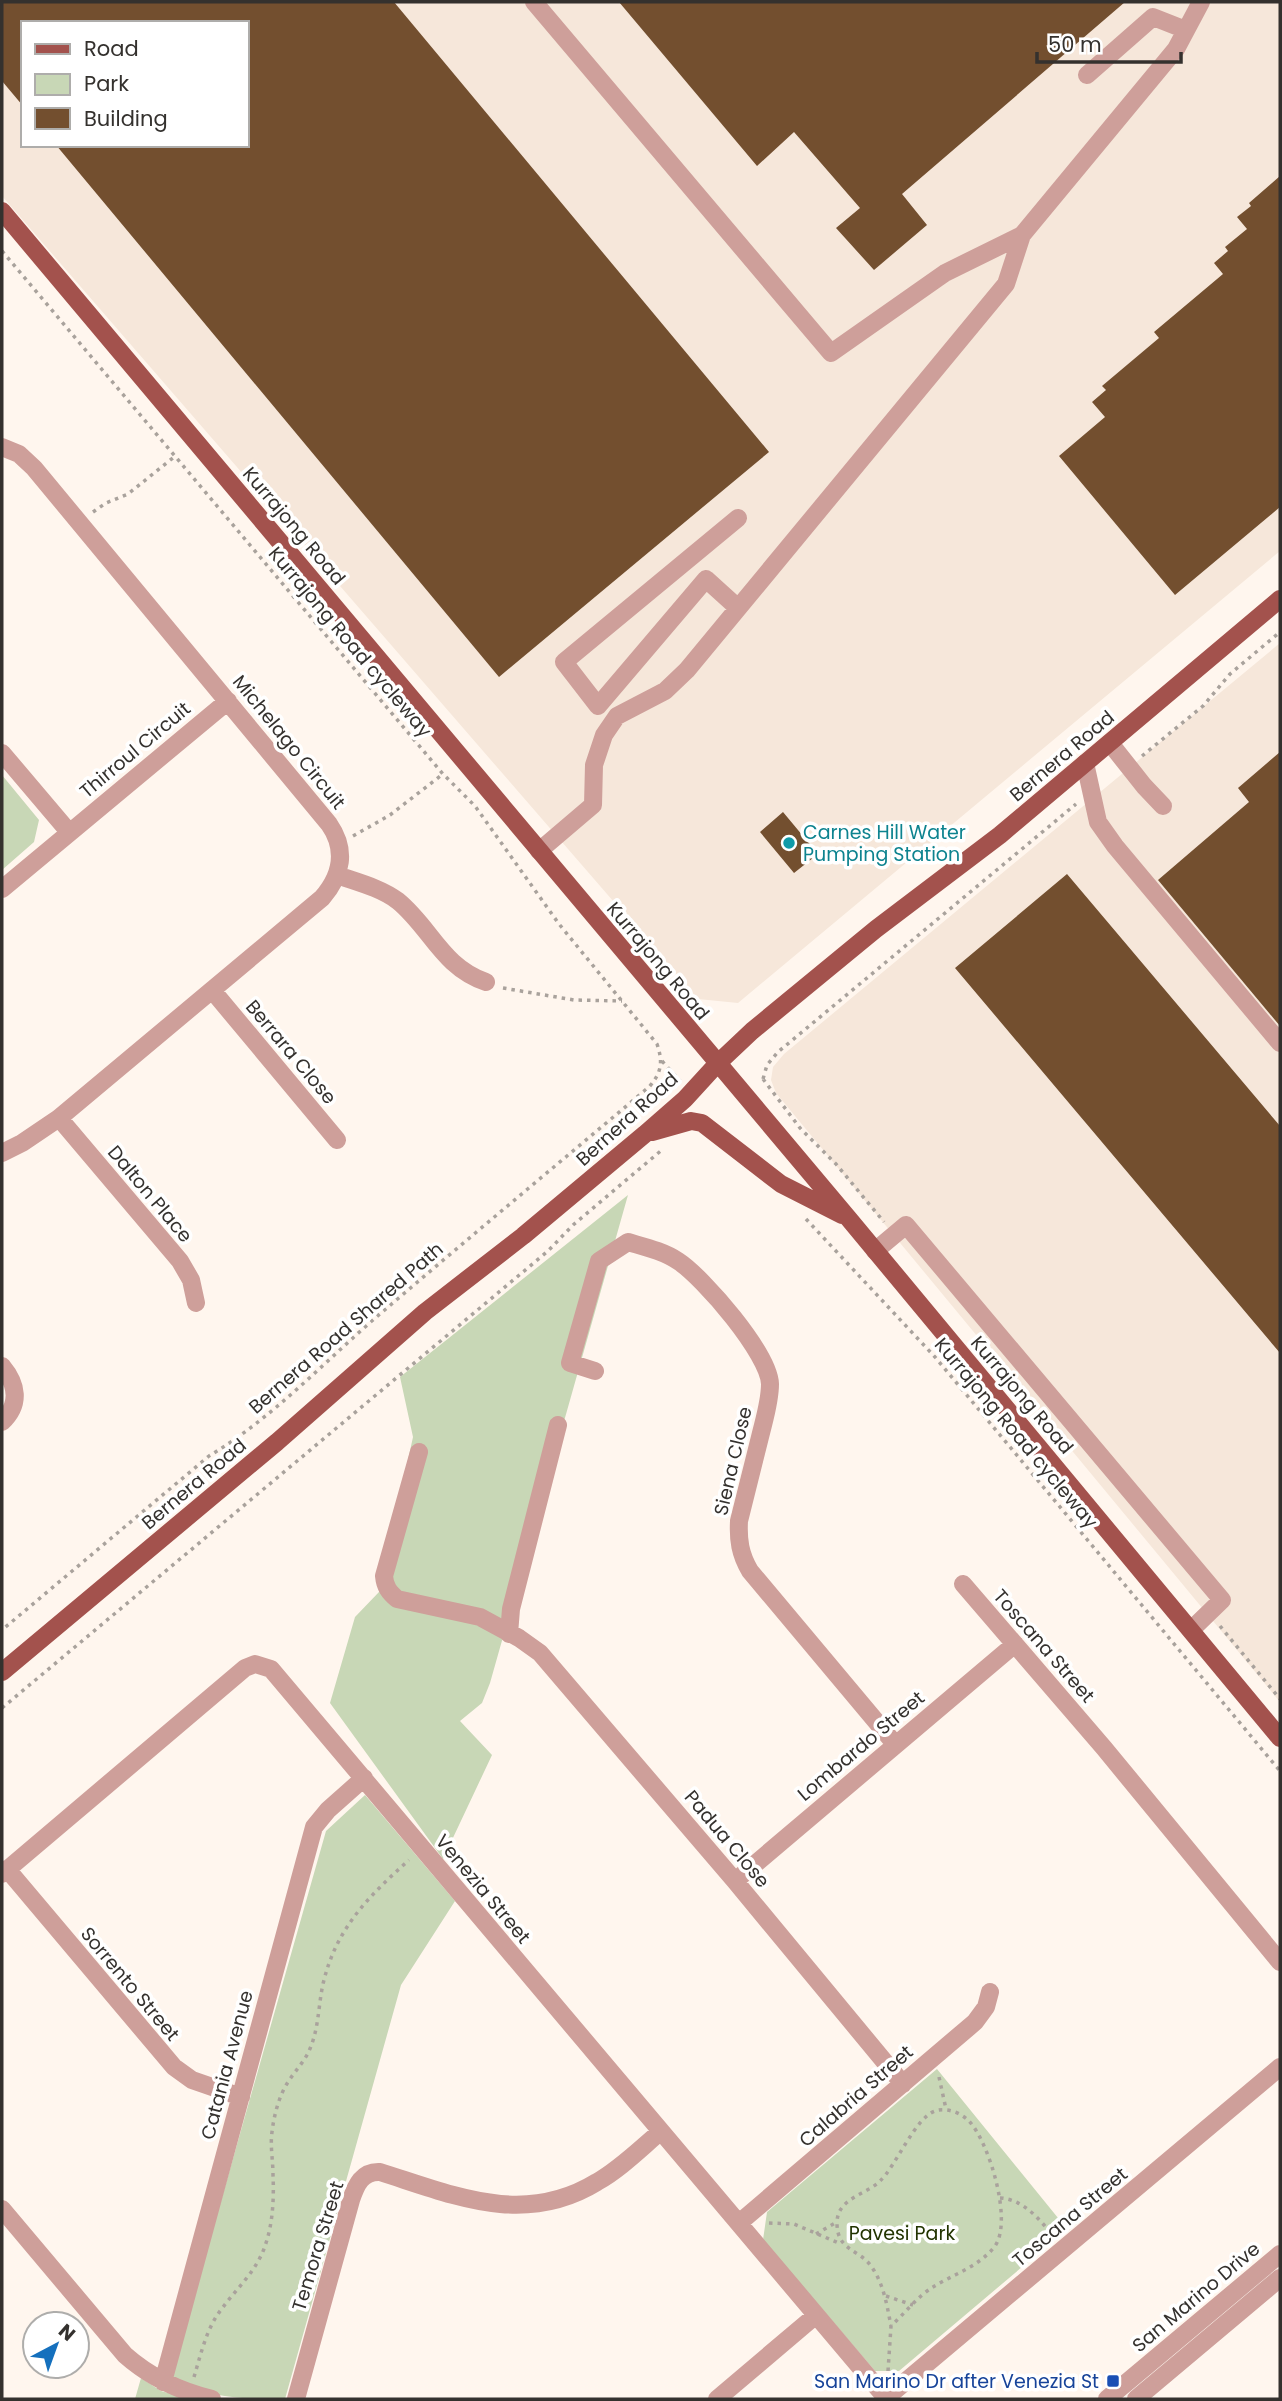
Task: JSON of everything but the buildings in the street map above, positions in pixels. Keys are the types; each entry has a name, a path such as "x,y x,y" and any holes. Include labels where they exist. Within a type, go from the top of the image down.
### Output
{"main road":[{"name":"Kurrajong Road","path":"2,211 849,1219 1280,1738"},
{"name":"Bernera Road","path":"2,1672 276,1442 425,1311 523,1236 645,1134 685,1099 752,1031 866,938 1000,835 1280,599"},
{"path":"645,1134 691,1121 702,1123 780,1184 849,1219"}],"street":[{"path":"534,2 831,353 946,273 1022,235"},
{"path":"539,851 593,805 594,765 604,735 617,716 664,691 687,670 1006,284 1022,235 1175,49 1201,2"},
{"path":"1087,75 1153,17 1186,30"},
{"name":"Michelago Circuit","path":"2,447 26,460 329,824 339,842"},
{"path":"738,518 564,662 598,706 706,579 738,608"},
{"name":"Thirroul Circuit","path":"2,889 228,701"},
{"path":"1110,743 1163,806"},
{"path":"2,753 69,832"},
{"path":"1084,763 1098,822 1115,846 1280,1042"},
{"path":"2,1153 60,1118 322,898 337,875 341,857 339,842"},
{"path":"337,875 398,901 450,961 471,977 486,982"},
{"name":"Berrara Close","path":"212,990 337,1140"},
{"name":"Dalton Place","path":"60,1118 180,1261 191,1280 196,1303"},
{"path":"875,1251 906,1225 1222,1600 1191,1630"},
{"name":"Siena Close","path":"596,1371 570,1363 599,1261 628,1242 660,1251 686,1267 703,1283 762,1357 770,1382 739,1521 738,1535 743,1559 895,1744"},
{"path":"2,1366 13,1382 16,1397 11,1412 2,1422"},
{"path":"509,1634 511,1609 558,1425"},
{"name":"Padua Close","path":"419,1452 384,1576 385,1585 397,1599 480,1618 530,1646 548,1661 903,2084"},
{"name":"Toscana Street","path":"963,1584 1280,1962"},
{"name":"Lombardo Street","path":"735,1881 1015,1644"},
{"name":"Venezia Street","path":"4,1871 245,1668 255,1664 271,1669 886,2399"},
{"name":"Catania Avenue","path":"163,2382 314,1827 328,1810 364,1778"},
{"name":"Sorrento Street","path":"4,1871 174,2067 192,2080 240,2097"},
{"name":"Calabria Street","path":"739,2223 975,2022 986,2007 990,1992"},
{"name":"Toscana Street","path":"886,2399 1280,2067"},
{"name":"Temora Street","path":"296,2399 351,2200 355,2188 364,2176 375,2171 380,2172 491,2205 535,2204 567,2196 599,2181 660,2132"},
{"path":"2,2209 125,2355 163,2382 188,2393 212,2399"},
{"name":"San Marino Drive","path":"1107,2399 1280,2254"},
{"name":"San Marino Drive","path":"1136,2399 1280,2278"},
{"path":"718,2399 815,2316"}],"path":[{"name":"Kurrajong Road cycleway","path":"2,251 443,774 475,806 559,924 657,1044 662,1061"},
{"path":"79,523 106,503 128,494 174,457"},
{"path":"1129,767 1203,706 1221,683 1280,632"},
{"path":"339,842 390,815 443,774"},
{"path":"763,1080 767,1065 778,1052 1092,793"},
{"path":"486,982 515,991 574,1000 622,1001"},
{"name":"Bernera Road Shared Path","path":"2,1630 209,1456 270,1414 379,1314 649,1087 658,1077 662,1061"},
{"path":"2,1708 548,1251 573,1224 670,1142"},
{"name":"Kurrajong Road cycleway","path":"806,1218 935,1357 1280,1771"},
{"path":"188,2393 215,2318 247,2279 267,2241 272,2211 274,2175 271,2144 274,2120 282,2092 308,2053 317,2029 324,1982 337,1942 373,1893 422,1849"},
{"path":"930,2060 939,2076 946,2109"},
{"path":"816,2234 836,2222 845,2203 880,2182 924,2119 934,2111 946,2109 969,2120 978,2134 1000,2198 1002,2221 997,2243 975,2264 930,2288 891,2326"},
{"path":"1000,2198 1010,2198 1029,2210 1064,2250"},
{"path":"836,2222 842,2244"},
{"path":"739,2223 794,2224 842,2244 871,2265 886,2296 891,2326 886,2399"},
{"path":"886,2296 913,2305"}],"shaded area":[{"path":"2,2 1280,2 1280,551 738,1003 698,999 2,196"},
{"path":"1280,643 1280,1702 776,1093 771,1080 773,1067 784,1054"}],"green space":[{"path":"2,775 39,820 34,842 2,870"},
{"path":"628,1195 490,1683 482,1703 460,1721 492,1755 443,1859 330,1703 355,1617 379,1592 413,1437 400,1377"},
{"path":"365,1795 455,1901 401,1985 285,2399 212,2394 171,2377 326,1831"},
{"name":"Pavesi Park","path":"937,2069 1067,2229 899,2371 875,2371 763,2240 767,2212"},
{"path":"141,2378 161,2391 190,2399 135,2399"}],"place":[{"name":"Carnes Hill Water Pumping Station","path":"789,843"},
{"name":"San Marino Dr after Venezia St","path":"1113,2381"}]}
